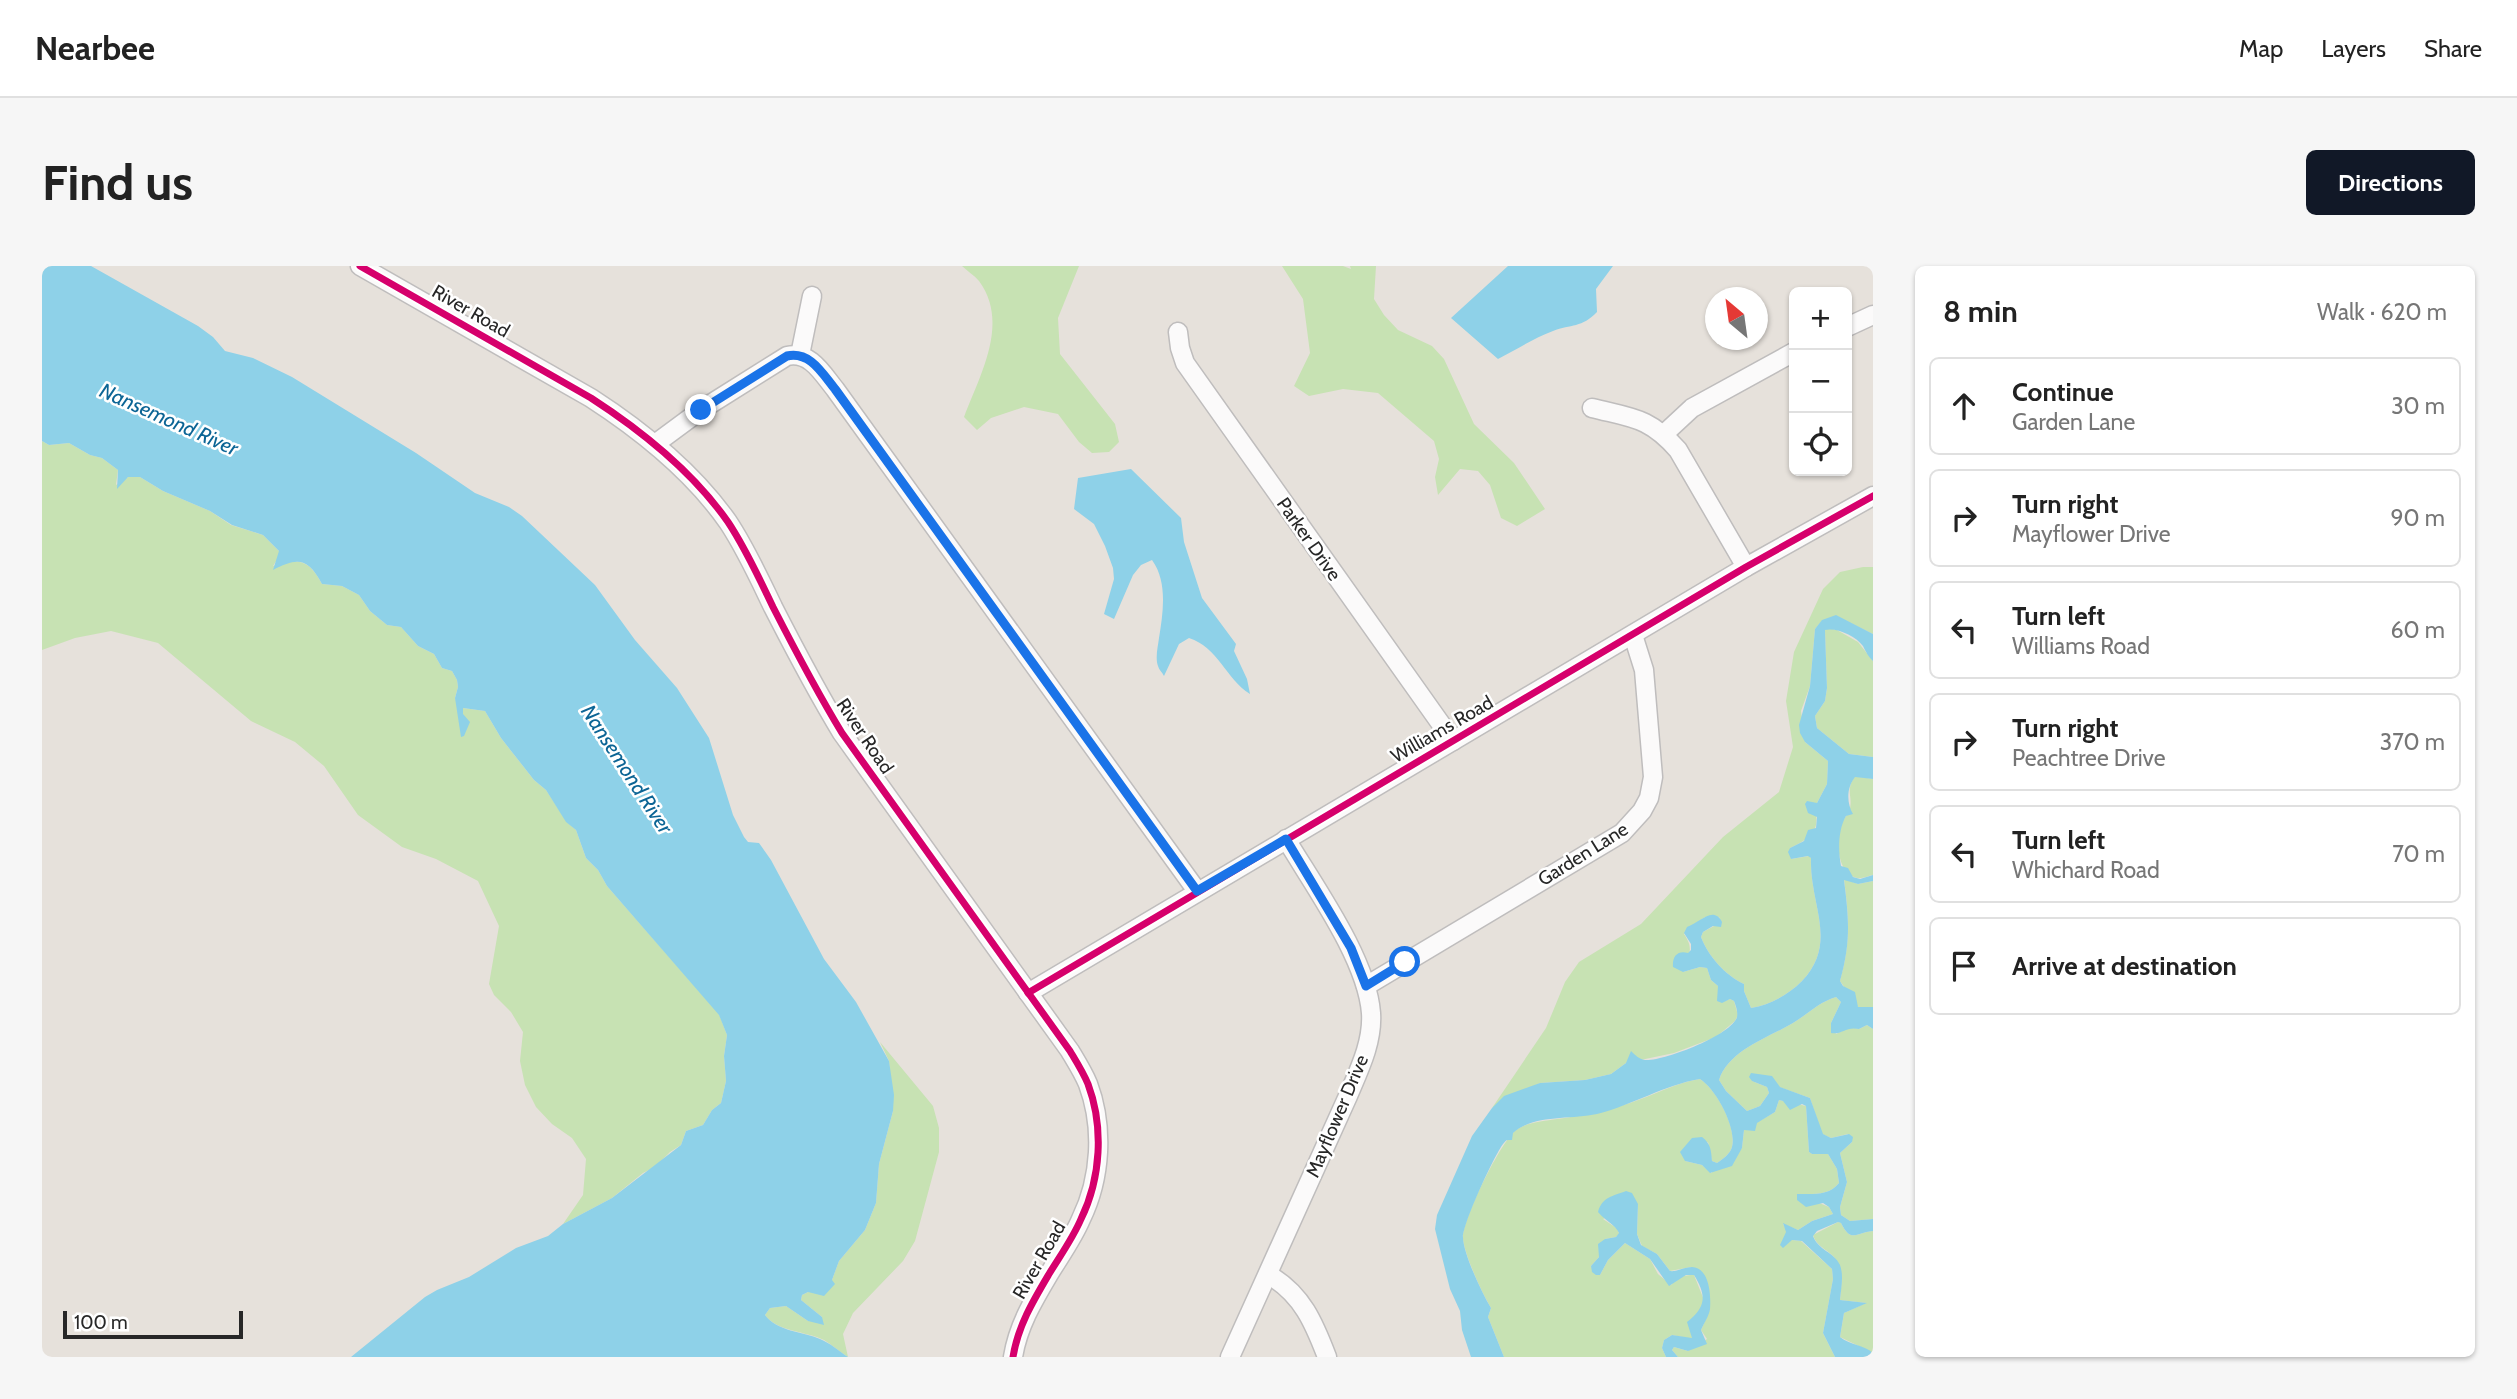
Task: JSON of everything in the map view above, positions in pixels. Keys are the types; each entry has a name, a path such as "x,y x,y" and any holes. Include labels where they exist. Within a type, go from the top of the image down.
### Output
{"street":[{"name":"River Road","path":"360,266 624,419 685,473 729,524 747,553 817,692 842,733 1070,1051 1086,1080 1095,1110 1098,1154 1094,1181 1081,1220 1028,1310 1013,1357"},
{"path":"800,355 812,296"},
{"path":"1852,325 1873,315"},
{"name":"Parker Drive","path":"1178,332 1185,363 1453,741"},
{"path":"654,444 701,410 787,356 800,355 813,362 1197,891"},
{"path":"1664,434 1692,408 1789,355"},
{"path":"1592,408 1640,420 1664,434 1678,450 1746,567"},
{"name":"Williams Road","path":"1028,993 1746,567 1873,496"},
{"name":"Garden Lane","path":"1366,986 1622,833 1642,811 1649,798 1653,778 1644,670 1633,635"},
{"name":"Mayflower Drive","path":"1230,1357 1269,1275 1365,1053 1371,1013 1366,986 1351,948 1286,839"},
{"path":"1269,1275 1289,1289 1301,1302 1311,1317 1327,1357"}],"green space":[{"path":"962,266 1079,266 1058,318 1060,354 1115,424 1119,442 1109,452 1092,453 1079,442 1058,414 1024,407 991,418 977,430 964,417 989,349 992,314 988,297 979,281"},
{"path":"1282,266 1343,266 1351,269 1350,266 1376,266 1374,299 1384,315 1398,330 1432,346 1444,359 1474,424 1514,463 1545,509 1517,526 1501,518 1490,485 1478,471 1460,469 1438,495 1435,477 1439,459 1434,441 1378,393 1343,389 1309,396 1294,386 1310,353 1303,299"},
{"path":"42,441 49,445 69,443 90,455 102,458 118,470 116,485 128,477 140,477 163,491 210,511 231,525 263,535 279,551 279,557 273,566 290,562 302,563 312,569 322,584 342,586 359,595 370,611 387,625 401,627 418,646 434,654 442,668 452,671 458,687 455,698 463,714 463,708 485,711 501,738 576,830 586,858 598,870 607,886 719,1014 727,1035 724,1056 726,1081 721,1103 712,1110 703,1125 686,1131 681,1145 612,1198 563,1224 583,1195 586,1159 572,1138 552,1124 536,1107 525,1085 520,1061 523,1032 511,1012 494,995 489,984 499,926 478,881 436,859 402,847 358,815 324,766 295,742 251,721 158,643 111,631 75,638 42,650"},
{"path":"1873,567 1873,634 1836,616 1822,621 1815,629 1810,686 1801,711 1805,742 1828,761 1827,784 1814,804 1816,826 1810,836 1790,848 1791,859 1811,858 1821,937 1813,966 1791,991 1772,1002 1751,1008 1744,984 1724,970 1704,944 1701,937 1703,932 1714,926 1720,918 1705,917 1684,934 1690,949 1683,972 1700,967 1707,968 1711,980 1718,986 1722,1002 1730,999 1734,1001 1738,1015 1735,1021 1716,1037 1674,1053 1626,1063 1611,1074 1585,1080 1540,1083 1492,1108 1546,1028 1565,982 1579,962 1641,924 1723,837 1779,792 1793,747 1786,701 1794,652 1823,589 1840,572"},
{"path":"1828,628 1858,642 1873,661 1873,757 1849,754 1817,728 1815,716 1825,701 1827,688 1825,630"},
{"path":"1855,776 1873,779 1873,875 1859,878 1845,870 1838,846 1841,824 1850,809 1850,789"},
{"path":"1844,879 1858,884 1873,881 1873,1007 1858,1007 1840,981 1848,930"},
{"path":"1836,997 1841,1002 1831,1023 1836,1034 1850,1027 1859,1029 1867,1025 1873,1029 1873,1219 1850,1221 1841,1215 1840,1207 1847,1182 1840,1153 1852,1142 1848,1134 1831,1138 1822,1134 1810,1098 1752,1081 1767,1087 1769,1093 1760,1106 1747,1111 1726,1091 1719,1080 1731,1061 1740,1053"},
{"path":"880,1042 933,1106 939,1128 939,1152 915,1241 903,1261 853,1313 843,1334 848,1357 824,1340 784,1328 770,1321 765,1315 770,1308 786,1306 808,1321 822,1317 801,1300 802,1295 832,1280 839,1261 865,1230 876,1203 879,1164 893,1111 889,1061"},
{"path":"1700,1079 1724,1109 1731,1129 1732,1147 1717,1163 1712,1161 1708,1142 1685,1161 1702,1165 1711,1173 1742,1148 1744,1130 1775,1112 1779,1100 1806,1106 1809,1152 1828,1154 1837,1169 1839,1183 1835,1187 1820,1193 1797,1194 1829,1207 1833,1214 1812,1221 1798,1230 1783,1224 1792,1240 1801,1241 1832,1269 1833,1279 1823,1333 1835,1357 1678,1357 1672,1350 1674,1347 1688,1351 1707,1339 1701,1330 1708,1311 1709,1297 1691,1267 1670,1271 1657,1254 1642,1246 1637,1234 1638,1204 1603,1219 1618,1229 1619,1234 1605,1239 1599,1257 1591,1266 1600,1275 1608,1260 1625,1243 1650,1259 1658,1274 1671,1285 1681,1277 1694,1275 1704,1300 1692,1339 1672,1335 1664,1340 1662,1348 1666,1357 1504,1357 1488,1317 1491,1308 1474,1274 1463,1239 1475,1200 1509,1137 1521,1127 1612,1108"},
{"path":"1838,1222 1851,1235 1873,1231 1873,1353 1840,1337 1844,1313 1866,1303 1840,1300 1839,1265 1817,1243 1813,1235"}],"water":[{"name":"Nansemond River","path":"42,266 91,266 198,326 213,337 225,351 253,358 292,377 416,453 475,493 509,507 595,585 635,640 677,688 709,738 733,815 744,837 748,842 759,843 771,860 824,959 856,1002 889,1061 894,1095 893,1111 879,1164 876,1203 865,1230 839,1261 832,1280 835,1284 824,1296 808,1292 802,1295 801,1300 822,1317 824,1325 808,1321 786,1306 770,1308 765,1315 776,1325 824,1341 848,1357 351,1357 425,1297 469,1277 516,1248 548,1236 563,1224 612,1198 681,1145 686,1131 703,1125 712,1110 721,1103 726,1081 724,1056 727,1035 719,1015 586,858 576,830 566,822 546,790 534,780 501,738 485,711 463,708 463,714 470,722 461,737 455,698 457,680 452,671 442,668 434,654 418,646 401,627 387,625 370,611 359,595 342,586 322,584 312,569 302,562 289,563 273,570 279,551 263,535 232,525 210,511 163,491 140,477 128,477 117,489 118,470 102,458 90,455 69,443 49,445 42,441"},
{"path":"1508,266 1613,266 1596,289 1597,312 1592,317 1546,334 1498,359 1451,318"},
{"path":"1131,469 1181,518 1184,542 1202,598 1236,644 1234,651 1247,679 1250,694 1234,680 1207,648 1189,638 1179,644 1164,676 1158,667 1157,659 1163,608 1162,588 1152,560 1141,565 1133,575 1114,619 1104,614 1114,579 1113,568 1094,524 1074,509 1078,478"},
{"path":"1836,615 1873,634 1873,661 1856,639 1840,631 1825,630 1827,688 1825,701 1815,716 1817,728 1849,754 1873,757 1873,779 1855,777 1850,785 1848,800 1853,814 1846,816 1843,822 1839,847 1841,866 1848,868 1853,877 1860,879 1873,875 1873,881 1858,884 1844,880 1848,930 1840,981 1843,986 1855,992 1858,1007 1873,1007 1873,1029 1867,1025 1859,1029 1831,1033 1831,1023 1841,1002 1836,997 1740,1053 1724,1070 1719,1080 1726,1091 1747,1111 1760,1106 1769,1093 1767,1087 1752,1081 1749,1077 1751,1073 1772,1076 1780,1087 1810,1098 1823,1134 1831,1138 1849,1134 1853,1137 1852,1142 1840,1153 1847,1182 1840,1207 1841,1215 1850,1221 1873,1219 1873,1231 1851,1235 1838,1222 1817,1231 1813,1236 1818,1245 1840,1265 1840,1300 1867,1303 1844,1313 1840,1337 1869,1350 1873,1357 1835,1357 1823,1333 1833,1279 1832,1269 1802,1241 1792,1240 1783,1248 1780,1245 1786,1232 1783,1223 1798,1230 1812,1221 1833,1214 1823,1203 1806,1207 1797,1200 1797,1194 1825,1192 1839,1183 1837,1169 1828,1154 1809,1152 1806,1106 1802,1104 1790,1110 1779,1100 1775,1112 1757,1123 1755,1131 1744,1130 1742,1148 1732,1166 1710,1173 1702,1165 1685,1161 1680,1152 1692,1138 1702,1137 1710,1148 1712,1161 1717,1163 1732,1147 1733,1139 1724,1110 1712,1091 1700,1079 1597,1114 1531,1123 1513,1133 1512,1140 1504,1142 1479,1191 1463,1238 1478,1284 1491,1308 1488,1317 1504,1357 1471,1357 1435,1229 1437,1215 1472,1136 1492,1108 1504,1096 1540,1083 1585,1080 1611,1074 1626,1063 1631,1051 1645,1060 1666,1057 1723,1032 1737,1017 1734,1001 1717,1001 1718,986 1711,980 1707,968 1700,967 1683,972 1673,967 1676,955 1691,950 1691,944 1684,933 1687,927 1710,915 1718,917 1722,922 1721,927 1713,926 1703,932 1701,937 1704,944 1724,970 1744,984 1751,1008 1772,1002 1791,991 1813,966 1821,937 1811,858 1808,856 1791,859 1788,852 1790,848 1804,841 1808,830 1816,828 1817,817 1808,813 1805,804 1807,801 1817,803 1827,784 1828,761 1805,742 1799,725 1810,686 1815,629 1822,620"},
{"path":"1626,1191 1632,1193 1638,1204 1637,1234 1641,1245 1657,1254 1670,1271 1692,1267 1703,1272 1706,1277 1710,1309 1701,1330 1707,1344 1688,1351 1674,1347 1672,1350 1678,1357 1666,1357 1662,1348 1664,1340 1672,1335 1692,1338 1687,1322 1701,1306 1703,1295 1694,1275 1686,1275 1669,1286 1650,1259 1625,1243 1608,1260 1600,1275 1592,1272 1591,1266 1599,1257 1598,1244 1605,1239 1616,1237 1619,1233 1598,1212 1600,1207 1609,1198"}],"cycle path":[{"path":"360,266 591,398 648,439 699,486 741,543 798,655 842,733 1075,1059 1088,1084 1096,1117 1098,1152 1093,1187 1074,1233 1027,1314 1013,1357"},
{"path":"1028,993 1746,567 1873,496"}],"route":[{"path":"701,410 787,356 800,355 808,358 835,389 1197,891 1286,839 1351,948 1366,986 1405,962"}]}
